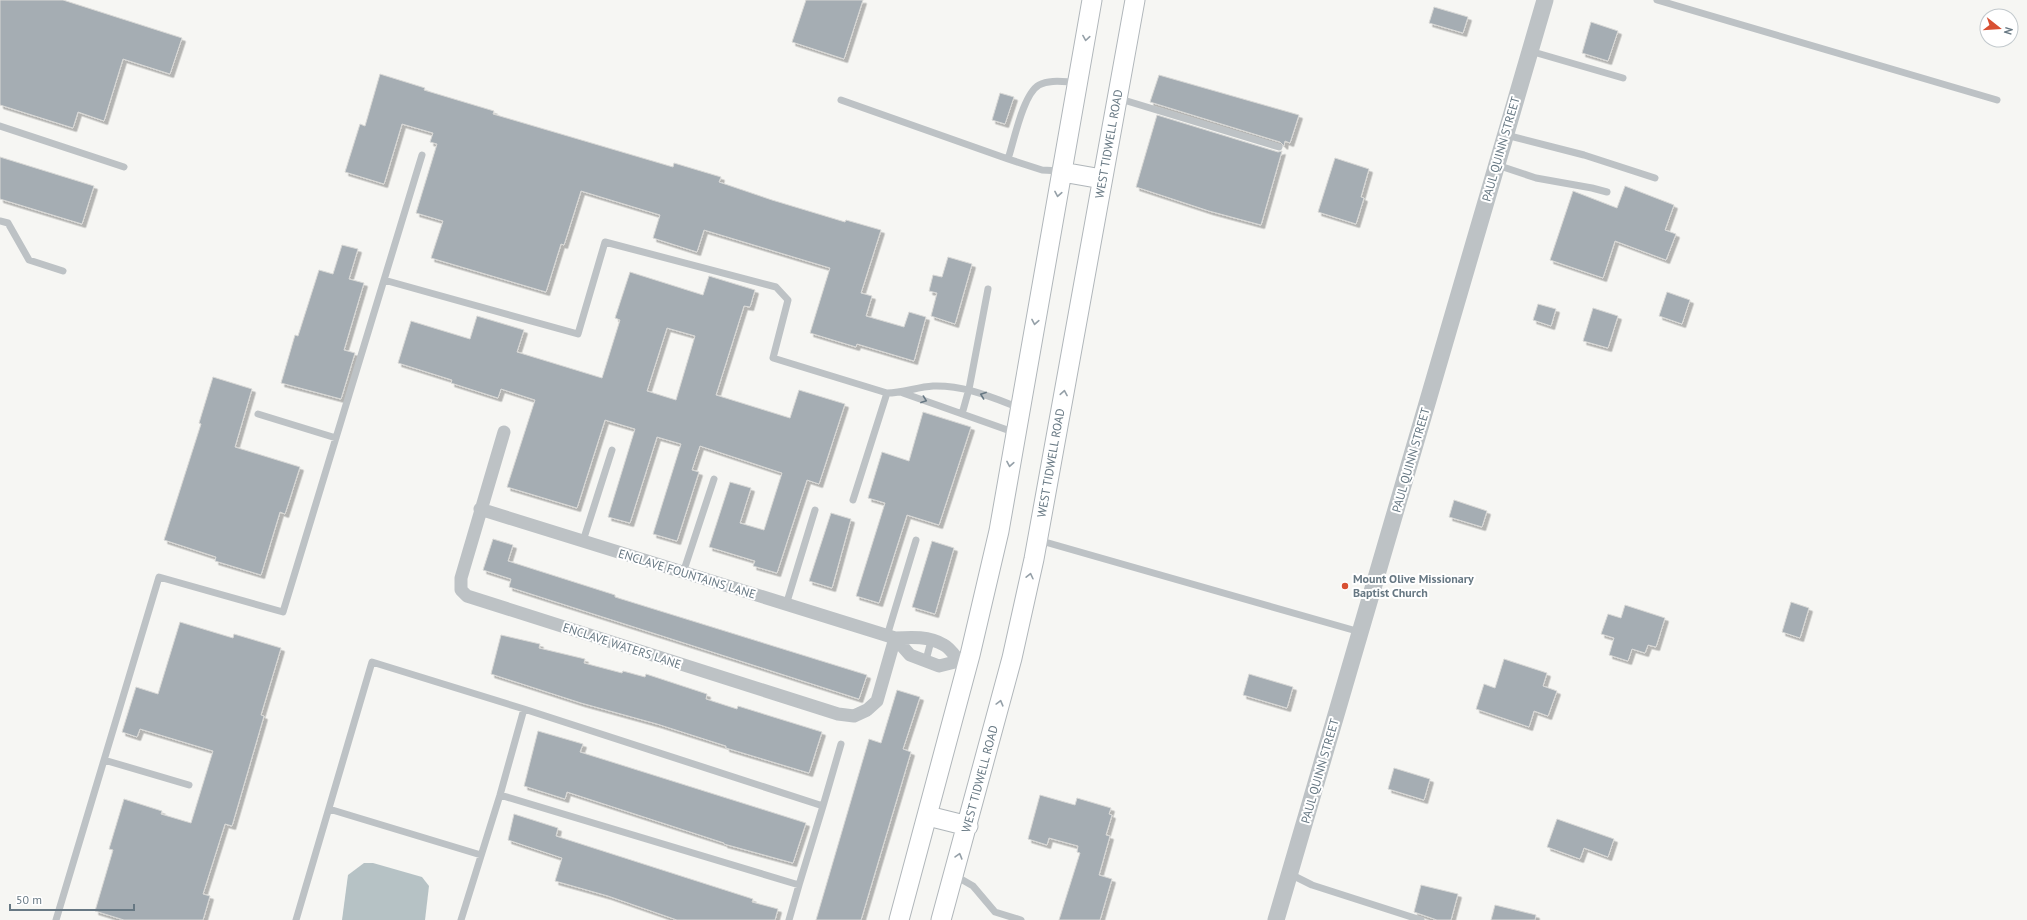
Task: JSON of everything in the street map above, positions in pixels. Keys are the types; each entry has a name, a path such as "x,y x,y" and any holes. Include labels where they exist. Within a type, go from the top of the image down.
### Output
{"main road":[{"path":"899,920 928,816 963,662 999,531 1079,82 1092,0"},
{"name":"WEST TIDWELL ROAD","path":"941,920 968,826 1012,658 1038,540 1135,0"},
{"path":"1062,172 1102,179"},
{"path":"928,816 968,826"}],"street":[{"name":"PAUL QUINN STREET","path":"1276,920 1545,0"},
{"name":"ENCLAVE WATERS LANE","path":"504,432 480,509 461,578 461,590 467,596 838,714 854,716 867,710 876,701 891,637"},
{"name":"ENCLAVE FOUNTAINS LANE","path":"480,509 891,637 916,636 931,640 945,645 963,662"},
{"path":"891,637 910,655 940,666 963,662"}],"lane":[{"path":"1657,0 1997,100"},
{"path":"1530,50 1623,78"},
{"path":"1008,159 1025,106 1032,93 1039,85 1053,82 1079,82"},
{"path":"1117,98 1279,147"},
{"path":"841,100 1008,159 1042,170 1062,172"},
{"path":"0,126 124,167"},
{"path":"1506,135 1584,155 1655,178"},
{"path":"56,920 159,577 283,612 422,155"},
{"path":"1497,165 1536,178 1607,192"},
{"path":"0,221 8,223 29,260 63,271"},
{"path":"384,280 578,334 605,242 776,287 788,300 773,358 886,393 903,393 931,386 969,389 1020,408"},
{"path":"962,414 969,389 988,289"},
{"path":"853,500 886,393"},
{"path":"903,393 1016,433"},
{"path":"258,414 336,438"},
{"path":"583,542 612,450"},
{"path":"683,573 714,480"},
{"path":"786,605 815,510"},
{"path":"891,637 916,540"},
{"path":"1038,540 1360,632"},
{"path":"926,660 931,640"},
{"path":"296,920 372,662 524,709 823,806"},
{"path":"461,920 500,795 524,709"},
{"path":"790,920 841,744"},
{"path":"104,760 189,785"},
{"path":"500,795 799,885"},
{"path":"329,809 481,855"},
{"path":"1290,874 1312,885 1421,920"},
{"path":"954,875 972,886 995,912 1021,920"}],"shaded area":[{"path":"364,863 373,863 422,877 429,886 425,920 342,920 348,875"}],"building":[{"path":"0,0 63,0 182,38 170,74 123,59 104,121 78,112 73,128 0,105"},
{"path":"806,0 863,0 844,59 792,42"},
{"path":"1434,7 1468,17 1463,33 1429,23"},
{"path":"1591,22 1618,31 1608,61 1582,53"},
{"path":"380,74 425,88 424,90 494,111 493,114 673,167 674,163 721,177 719,182 772,200 845,222 846,220 881,230 861,293 872,296 866,316 904,327 909,312 926,317 914,361 857,344 856,347 810,333 830,268 704,230 697,252 653,238 660,215 581,191 564,245 561,244 546,292 431,258 443,221 416,213 437,144 430,142 433,133 402,124 384,184 345,172 360,124 365,126"},
{"path":"1159,75 1299,115 1290,143 1285,141 1284,146 1280,142 1150,102"},
{"path":"1000,93 1014,97 1005,124 992,120"},
{"path":"1157,115 1278,152 1282,151 1261,225 1209,211 1136,187"},
{"path":"0,157 94,186 82,224 0,199"},
{"path":"1335,158 1369,169 1361,197 1364,198 1356,224 1318,212"},
{"path":"1625,186 1674,205 1665,230 1676,234 1666,260 1615,241 1603,278 1550,260 1573,191 1617,208"},
{"path":"342,245 358,249 349,279 364,283 344,350 355,353 341,399 281,383 295,335 298,336 319,270 333,274"},
{"path":"948,257 972,264 955,324 931,316 937,293 929,291 933,275 942,277"},
{"path":"630,272 703,295 709,276 755,290 750,307 744,306 716,395 790,418 799,390 845,404 819,484 807,480 777,573 753,566 755,561 709,547 730,482 751,488 740,523 764,530 782,473 700,446 692,470 699,472 677,541 653,534 681,444 657,437 630,523 608,517 635,429 605,420 577,508 507,487 535,400 501,389 498,398 451,383 452,380 398,363 411,321 470,339 477,316 524,330 517,352 602,378 620,320 615,318","holes":["667,328 695,336 676,400 647,391"]},
{"path":"1667,292 1690,300 1682,324 1659,316"},
{"path":"1538,304 1556,309 1551,326 1533,320"},
{"path":"1593,308 1618,316 1608,348 1583,341"},
{"path":"213,377 252,389 235,447 300,467 285,514 280,512 261,575 215,561 216,557 164,540 201,424 199,423"},
{"path":"923,412 971,427 939,525 907,515 879,603 856,596 885,503 868,498 882,452 909,461"},
{"path":"1454,500 1487,511 1482,527 1449,517"},
{"path":"831,513 851,519 832,588 809,581"},
{"path":"493,539 513,545 508,561 615,595 615,597 867,675 859,699 509,587 511,579 483,570"},
{"path":"932,541 954,548 935,614 912,607"},
{"path":"1791,602 1809,608 1800,638 1782,632"},
{"path":"1625,605 1665,618 1656,647 1648,645 1645,653 1632,649 1628,661 1609,655 1614,638 1601,634 1608,614 1621,618"},
{"path":"180,622 233,638 234,634 281,648 261,715 264,716 232,826 225,824 203,894 210,896 203,920 124,920 95,911 113,850 109,849 124,799 162,811 161,814 191,823 213,751 140,729 137,737 122,732 136,687 158,694"},
{"path":"501,635 540,644 539,648 585,659 584,663 622,673 623,671 645,677 646,674 707,694 706,699 737,709 738,706 822,732 809,773 726,748 726,746 657,724 581,703 491,674"},
{"path":"1504,659 1547,673 1543,686 1557,691 1548,716 1534,711 1529,727 1476,709 1484,684 1495,688"},
{"path":"1249,674 1293,687 1287,708 1243,695"},
{"path":"897,690 920,697 903,749 911,752 861,920 816,920 869,739 881,743"},
{"path":"538,731 583,744 580,752 806,823 793,863 724,844 567,792 565,799 524,786"},
{"path":"1394,768 1430,779 1424,800 1388,789"},
{"path":"1040,795 1075,805 1077,798 1111,808 1109,814 1112,815 1106,835 1110,836 1099,875 1112,879 1100,920 1059,920 1080,853 1077,852 1078,846 1049,838 1047,845 1028,839"},
{"path":"514,814 558,828 556,836 753,899 752,902 778,909 775,920 677,920 608,896 555,881 562,858 508,840"},
{"path":"1557,819 1614,839 1608,857 1584,848 1580,859 1547,847"},
{"path":"1421,885 1458,894 1451,920 1437,920 1414,912"},
{"path":"1495,905 1536,915 1535,920 1491,920"}],"place":[{"name":"Mount Olive Missionary Baptist Church","path":"1345,586"}]}
